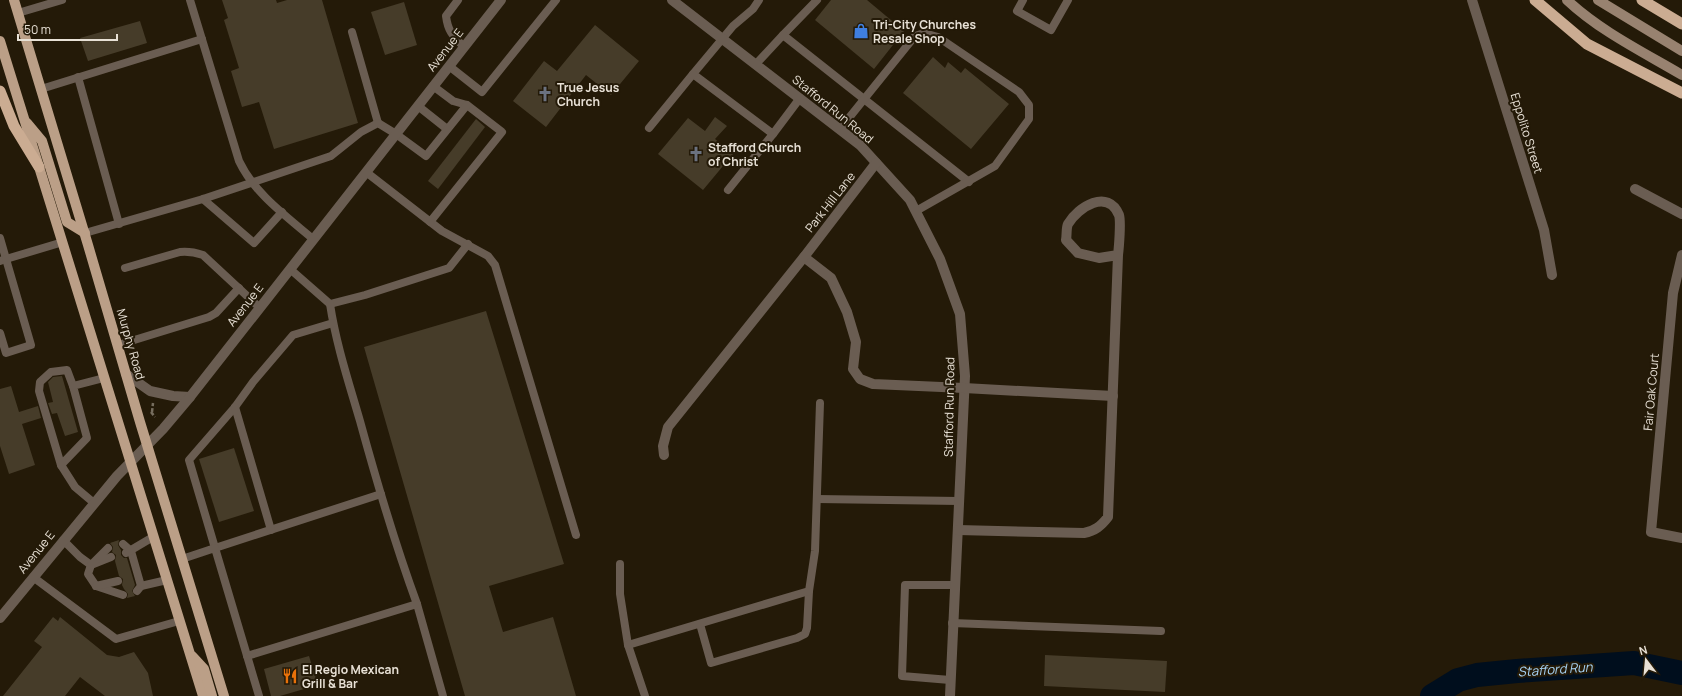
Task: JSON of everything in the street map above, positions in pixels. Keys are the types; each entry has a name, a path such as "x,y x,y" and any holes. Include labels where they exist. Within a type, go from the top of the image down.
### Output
{"highway":[{"path":"1535,0 1587,44 1682,93"},
{"path":"1642,0 1682,24"},
{"path":"0,91 14,126 39,167"}],"main road":[{"name":"Murphy Road","path":"14,0 85,233 147,445 224,696"},
{"path":"1567,0 1577,10 1608,31 1682,76"},
{"path":"1598,0 1682,51"},
{"path":"0,41 203,696"},
{"path":"24,120 42,141 68,222 85,233"},
{"path":"190,653 204,668 212,696"}],"street":[{"name":"Avenue E","path":"0,618 94,503 163,429 190,396 501,0"},
{"name":"Stafford Run Road","path":"672,0 860,145 910,200 940,259 960,314 965,376 952,623 950,696"},
{"name":"Eppolito Street","path":"1472,0 1544,230 1552,275"},
{"name":"Park Hill Lane","path":"664,455 664,446 668,427 804,257 876,163"},
{"path":"1636,189 1682,214"},
{"path":"958,530 1084,533 1093,531 1102,525 1108,517 1113,396 1118,255 1119,216 1111,205 1102,201 1094,201 1080,210 1068,225 1066,240 1078,253 1099,258 1118,255"},
{"name":"Fair Oak Court","path":"1682,256 1674,294 1651,532 1682,538"},
{"path":"804,257 831,278 847,312 856,342 853,369 860,379 873,384 1113,396"},
{"path":"126,374 150,391 167,395 190,396"}],"lane":[{"path":"18,13 62,0"},
{"path":"190,0 239,161 245,173 253,184 282,212 313,238"},
{"path":"458,0 446,16 447,24 451,34 464,46"},
{"path":"449,66 482,92 556,0"},
{"path":"649,128 733,26 753,9 760,0"},
{"path":"756,64 817,0"},
{"path":"1022,0 1017,11 1051,30 1068,0"},
{"path":"352,32 378,123 426,156 467,105"},
{"path":"840,129 915,36 924,33 938,37 1019,92 1029,105 1029,120 995,166 916,211"},
{"path":"783,35 865,98 969,182"},
{"path":"41,89 202,39"},
{"path":"693,74 773,134"},
{"path":"78,77 119,224"},
{"path":"430,222 502,132 467,105 453,101 433,86"},
{"path":"728,190 800,98"},
{"path":"418,106 447,129"},
{"path":"85,233 253,184 331,156 360,132 378,123"},
{"path":"366,172 442,231 488,256 494,265 576,535"},
{"path":"203,199 254,243 282,212"},
{"path":"0,238 3,260 30,345 6,353 0,333"},
{"path":"3,260 63,242"},
{"path":"330,304 365,295 449,268 468,244"},
{"path":"125,268 188,251 203,255 259,307"},
{"path":"290,269 330,304 333,323 381,494 417,604 443,696"},
{"path":"118,345 209,317 216,313 239,288"},
{"path":"259,696 189,460 235,407 293,335 333,323"},
{"path":"61,465 87,438 73,386 67,370 50,372 40,382 39,391 61,465 75,487 94,503"},
{"path":"73,386 104,378"},
{"path":"700,624 711,663 797,638 805,634 807,628 815,551 820,403"},
{"path":"235,407 271,530"},
{"path":"182,559 381,494"},
{"path":"817,499 959,501"},
{"path":"128,552 153,537"},
{"path":"63,540 90,565"},
{"path":"123,544 128,552 139,589 167,580"},
{"path":"108,548 90,565 88,574 91,582 96,586 123,595"},
{"path":"90,565 111,557"},
{"path":"620,564 620,594 628,645 645,696"},
{"path":"34,577 116,639 180,621"},
{"path":"96,586 118,581"},
{"path":"950,680 902,676 905,585 954,584"},
{"path":"628,645 810,591"},
{"path":"247,656 417,604"},
{"path":"952,623 1161,631"}],"path":[{"path":"153,398 152,412 155,417"},
{"path":"148,415 152,412"}],"building":[{"path":"222,0 276,0 277,3 287,0 322,0 358,123 274,149 259,102 242,107 231,71 239,68 224,20 228,18"},
{"path":"831,0 867,0 904,31 874,69 815,20"},
{"path":"404,2 417,45 385,55 371,12"},
{"path":"140,21 147,43 88,61 80,38"},
{"path":"595,25 639,61 611,95 586,75 546,127 513,101 544,61 557,71"},
{"path":"933,57 945,68 948,62 961,73 965,68 1009,104 971,149 903,93"},
{"name":"Stafford Church of Christ","path":"715,117 727,126 715,139 733,154 703,190 658,154 688,118 705,131"},
{"path":"476,119 485,127 438,189 428,181"},
{"path":"486,311 564,564 489,586 503,632 553,617 576,696 465,696 364,347"},
{"path":"62,376 78,432 65,436 57,413 52,414 48,403 53,402 48,382 53,377"},
{"path":"11,386 19,412 38,406 41,418 22,424 35,465 9,474 0,446 0,389"},
{"path":"234,448 254,511 219,522 199,459"},
{"path":"119,540 118,545 121,550 121,555 124,558 127,558 135,585 132,591 135,596 127,598 128,594 122,585 123,579 119,576 115,561 116,555 112,552 113,547 110,543"},
{"path":"53,617 58,621 60,617 107,655 119,657 134,652 148,673 153,696 105,696 80,677 65,696 3,696 42,647 34,641"},
{"path":"1045,655 1167,661 1165,692 1044,686"},
{"path":"309,656 318,685 280,696 271,696 264,669"}],"waterway":[{"name":"Stafford Run","path":"1432,696 1458,680 1477,675 1517,671 1634,663 1682,673"}],"place":[{"name":"Tri-City Churches Resale Shop","path":"861,31"},
{"name":"True Jesus Church","path":"545,94"},
{"name":"Stafford Church of Christ","path":"696,154"},
{"name":"El Regio Mexican Grill & Bar","path":"290,676"}]}
